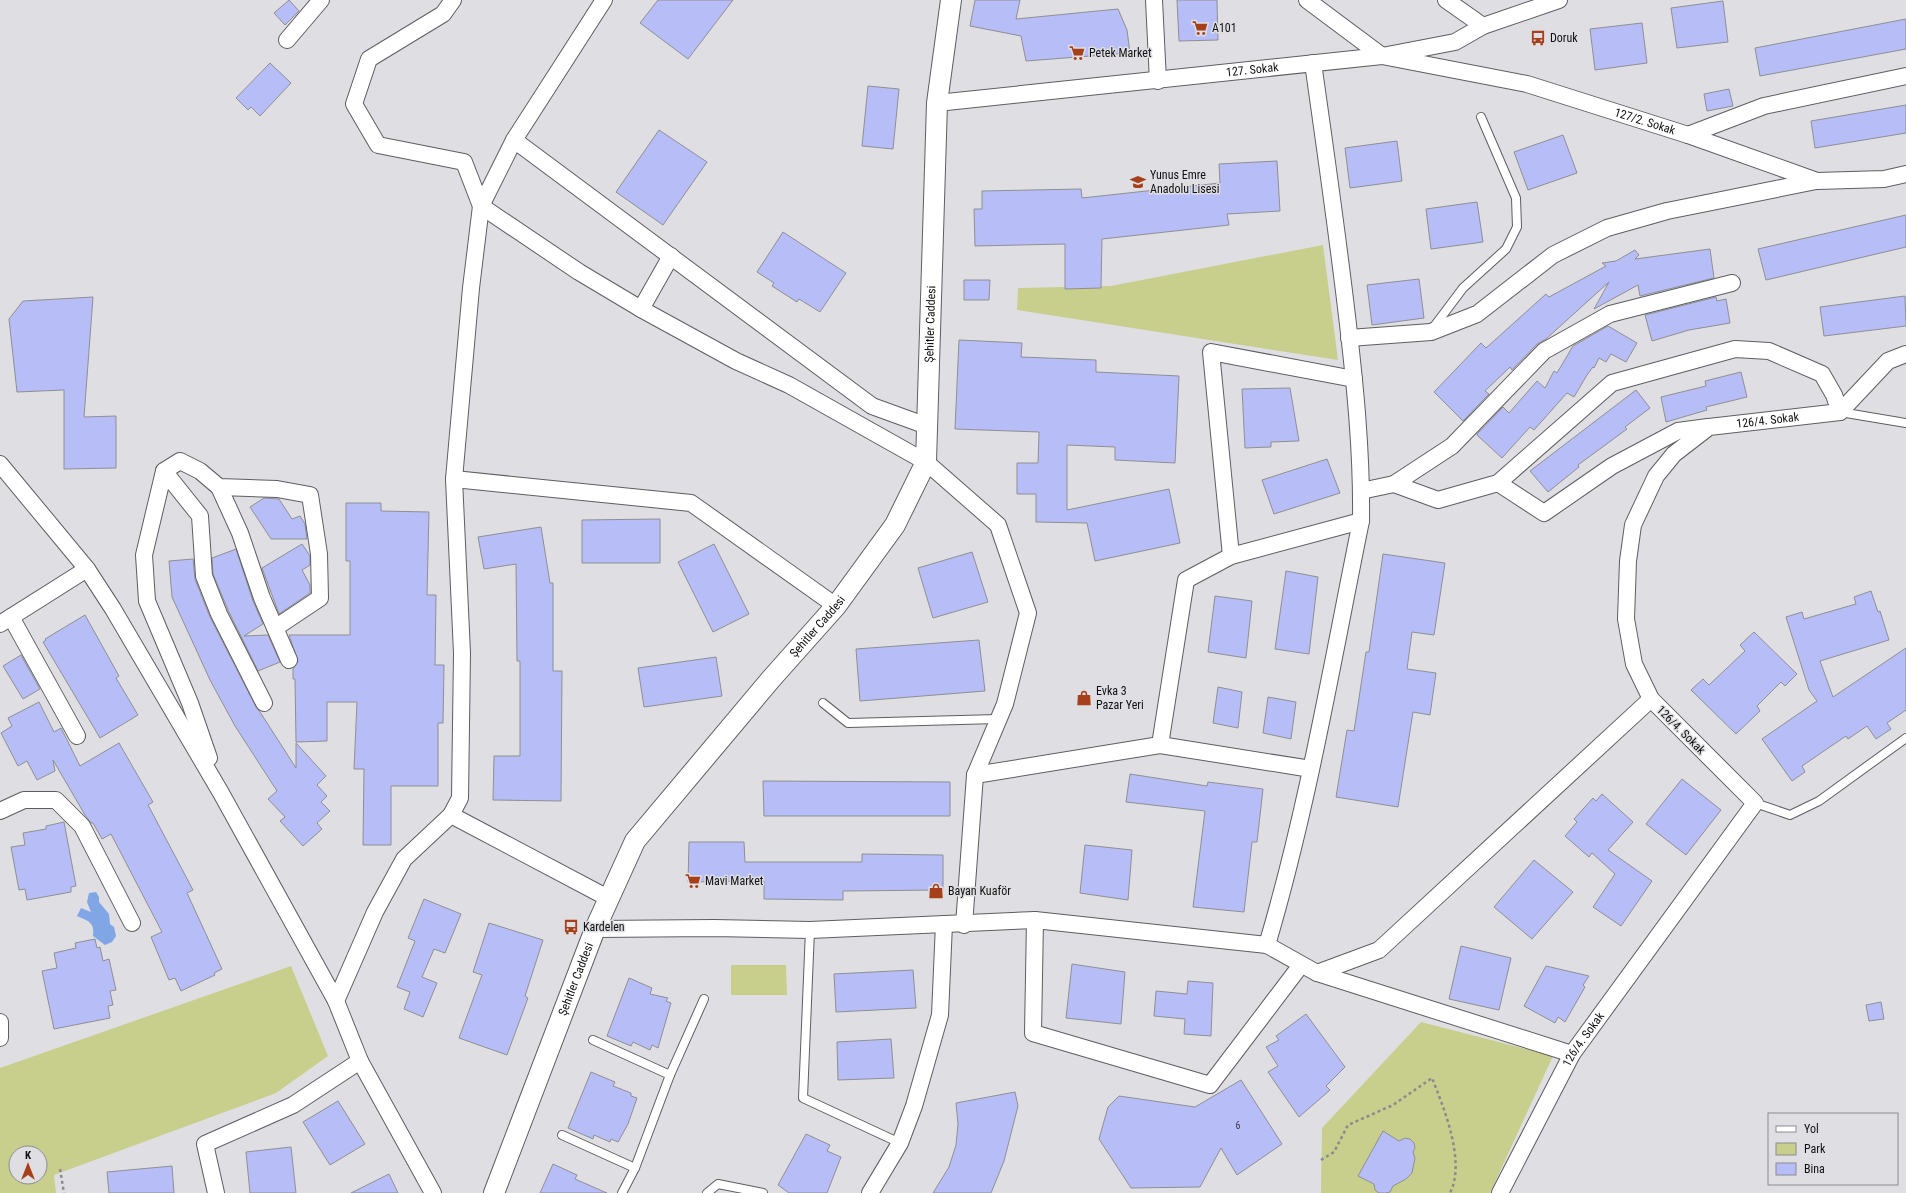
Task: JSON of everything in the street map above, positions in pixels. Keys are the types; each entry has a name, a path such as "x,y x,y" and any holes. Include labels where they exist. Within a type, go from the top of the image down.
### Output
{"street":[{"path":"287,40 321,0"},
{"path":"453,0 442,14 369,60 354,104 378,145 464,162 481,206 579,272 641,308 736,361 789,385 926,462 998,525 1028,613 1005,704 975,775 964,925"},
{"path":"336,1001 375,912 404,859 451,815 460,798 462,653 454,479 471,288 481,206 514,140 604,0"},
{"name":"Şehitler Caddesi","path":"494,1193 595,929 635,841 771,679 836,606 895,525 926,462 937,103 951,0"},
{"path":"1154,0 1158,81"},
{"path":"1307,0 1382,56"},
{"path":"1446,0 1483,26"},
{"name":"127. Sokak","path":"937,103 1158,81 1382,56 1455,42 1483,26 1559,0"},
{"name":"127/2. Sokak","path":"1382,56 1527,84 1688,135 1817,181 1884,179 1906,174"},
{"path":"1267,945 1277,912 1311,769 1360,522 1361,491 1350,338 1313,63"},
{"path":"1688,135 1764,106 1906,76"},
{"path":"514,140 872,406 927,426"},
{"path":"1350,338 1430,332 1478,314 1552,255 1607,228 1667,212 1817,181"},
{"path":"641,308 671,256"},
{"path":"1361,491 1394,484 1452,446 1544,351 1610,314 1732,283"},
{"path":"1394,484 1438,500 1498,482 1612,383 1735,349 1769,351 1822,374 1834,395 1840,412 1888,361 1906,354"},
{"path":"1231,556 1211,352 1354,379"},
{"name":"126/4. Sokak","path":"1500,1193 1572,1054 1755,803 1651,699 1634,664 1626,619 1628,561 1633,525 1656,476 1674,454 1709,427 1840,412"},
{"path":"1498,482 1544,513 1612,466 1678,431 1709,427"},
{"path":"221,793 190,703 147,601 144,555 164,471 180,461 200,471 219,487 240,533 262,598 289,660"},
{"path":"0,464 87,569 114,609 221,793 336,1001 360,1061 433,1193"},
{"path":"164,471 200,516 204,576 219,614 264,703"},
{"path":"454,479 691,503 836,606"},
{"path":"219,487 277,489 310,495 319,554 320,598 275,628"},
{"path":"1160,745 1186,580 1231,556 1360,522"},
{"path":"77,736 6,621 87,569"},
{"path":"1317,973 1379,950 1651,699"},
{"path":"975,775 1160,745 1311,769"},
{"path":"0,811 24,800 56,800 82,826 132,924"},
{"path":"451,815 608,898"},
{"path":"1035,920 1033,1033 1210,1085 1301,965"},
{"path":"595,929 714,928 810,930 944,924 964,925 1035,920 1267,945 1317,973 1572,1054"},
{"path":"870,1193 900,1144 914,1106 940,1015 944,924"},
{"path":"0,1022 0,1038"},
{"path":"216,1193 205,1144 293,1104 360,1061"}],"lane":[{"path":"1430,332 1463,288 1506,249 1517,227 1516,198 1481,117"},
{"path":"1840,412 1906,423"},
{"path":"823,702 848,723 998,719"},
{"path":"1755,803 1790,815 1819,800 1906,738"},
{"path":"810,930 803,1098 900,1144"},
{"path":"622,1193 635,1168 670,1076 704,999"},
{"path":"593,1040 670,1076"},
{"path":"562,1135 635,1168"},
{"path":"707,1193 718,1184 763,1193"}],"path":[{"path":"1321,1160 1334,1152 1348,1125 1393,1106 1432,1078 1447,1120 1453,1144 1455,1183 1450,1193"},
{"path":"60,1169 64,1193"}],"green space":[{"path":"1323,245 1338,360 1017,310 1018,288 1111,286"},
{"path":"731,965 786,965 787,995 731,995"},
{"path":"291,966 328,1056 276,1093 54,1175 56,1193 0,1193 0,1068"},
{"path":"1421,1022 1553,1056 1490,1193 1321,1193 1322,1128"}],"water":[{"path":"96,892 99,897 99,902 109,914 110,924 114,927 116,936 112,942 105,945 93,936 92,925 77,916 81,908 91,912 87,902 89,893"}],"building":[{"path":"289,0 299,11 285,25 274,13"},
{"path":"658,0 733,0 688,59 640,23"},
{"path":"975,0 1020,0 1016,19 1118,9 1127,30 1130,53 1026,61 1021,36 970,26"},
{"path":"1177,0 1217,0 1218,40 1179,41"},
{"path":"1723,1 1728,42 1677,48 1671,8"},
{"path":"1906,19 1906,49 1760,76 1755,48"},
{"path":"1642,23 1647,63 1595,70 1590,29"},
{"path":"270,63 291,83 260,116 251,107 248,110 236,98"},
{"path":"868,86 899,89 893,149 862,146"},
{"path":"1729,89 1733,106 1707,111 1704,94"},
{"path":"1906,105 1906,133 1815,148 1811,121"},
{"path":"659,130 707,162 663,225 616,192"},
{"path":"1563,135 1577,173 1528,190 1514,152"},
{"path":"1397,141 1402,181 1350,188 1345,148"},
{"path":"1277,161 1280,211 1227,214 1229,225 1102,239 1101,288 1065,289 1065,244 975,246 974,209 982,209 982,191 1081,189 1082,198 1220,183 1219,164"},
{"path":"1477,202 1483,242 1431,249 1426,209"},
{"path":"1906,215 1906,247 1766,280 1758,249"},
{"path":"783,232 846,273 820,312 799,299 797,302 772,286 774,283 757,272"},
{"path":"1710,249 1714,278 1640,296 1638,285 1594,309 1609,282 1546,339 1537,344 1512,370 1510,367 1485,391 1489,394 1463,421 1434,392 1481,343 1486,348 1546,294 1549,297 1606,266 1602,263 1616,261 1635,250 1639,255 1635,259"},
{"path":"1419,279 1424,318 1372,325 1367,285"},
{"path":"964,280 990,280 989,300 964,300"},
{"path":"1905,296 1906,326 1824,336 1820,307"},
{"path":"93,297 84,417 116,416 116,468 64,469 64,390 17,392 9,319 23,301"},
{"path":"1716,297 1717,301 1726,299 1730,323 1689,330 1652,341 1645,315"},
{"path":"1608,326 1637,343 1626,362 1611,354 1606,362 1599,358 1574,397 1567,393 1534,430 1530,427 1502,458 1478,436 1477,434 1503,407 1509,413 1537,381 1545,388 1554,371 1557,373 1573,346"},
{"path":"959,340 1022,343 1021,357 1096,360 1096,372 1179,376 1175,463 1115,460 1115,447 1067,445 1067,510 1169,489 1180,543 1095,561 1087,523 1036,522 1036,494 1017,494 1017,463 1038,463 1039,432 955,429"},
{"path":"1741,372 1747,397 1706,407 1707,410 1666,422 1661,397 1706,386 1705,381"},
{"path":"1290,388 1299,441 1271,442 1271,447 1245,448 1242,389"},
{"path":"1636,390 1650,408 1625,427 1627,429 1578,465 1579,467 1548,492 1530,471"},
{"path":"1327,459 1340,493 1274,514 1262,480"},
{"path":"264,498 279,499 292,519 300,516 305,524 307,539 271,539 250,507"},
{"path":"346,503 381,503 381,511 429,512 427,595 436,595 435,665 444,665 443,723 438,723 438,786 391,786 391,845 363,845 364,769 354,769 357,702 327,702 327,741 296,742 295,679 293,679 293,669 298,661 289,635 350,635 350,561 346,561"},
{"path":"660,519 660,563 582,563 582,520"},
{"path":"541,527 550,583 553,583 553,671 562,671 561,801 493,800 494,756 520,756 520,661 517,661 516,564 484,569 478,537"},
{"path":"302,544 310,556 310,565 302,570 310,585 310,593 279,614 262,568"},
{"path":"714,544 749,614 713,632 678,562"},
{"path":"236,549 253,601 263,624 244,636 268,635 280,662 258,671 228,610 213,574 212,558"},
{"path":"972,552 988,602 933,618 918,568"},
{"path":"1383,554 1445,563 1434,635 1412,632 1407,669 1436,673 1430,715 1413,712 1398,807 1336,797 1347,730 1354,731 1366,652 1369,652"},
{"path":"193,559 195,579 210,617 256,707 296,768 296,743 326,776 317,785 327,796 321,802 330,811 317,823 322,829 303,846 280,821 285,817 268,799 277,791 235,726 210,680 172,597 169,561"},
{"path":"1286,571 1318,577 1309,654 1275,649"},
{"path":"1871,591 1878,612 1880,611 1889,640 1820,661 1833,697 1906,648 1906,710 1887,723 1891,729 1876,739 1867,726 1848,739 1846,736 1802,766 1805,772 1792,781 1762,739 1817,701 1809,690 1786,617 1802,612 1804,619 1856,604 1854,597"},
{"path":"1215,596 1252,601 1246,658 1208,652"},
{"path":"85,615 119,676 116,678 138,715 100,738 43,642 46,640 45,639"},
{"path":"1754,632 1797,674 1785,686 1781,682 1757,706 1760,711 1736,734 1691,690 1703,679 1709,685 1745,651 1740,645"},
{"path":"979,640 985,691 860,701 856,649"},
{"path":"21,655 40,689 23,699 3,666"},
{"path":"716,657 722,696 644,707 638,668"},
{"path":"1218,687 1242,692 1238,728 1213,723"},
{"path":"1268,697 1296,702 1291,739 1263,733"},
{"path":"39,702 54,732 61,728 80,766 119,743 153,802 148,805 193,890 187,893 222,969 214,973 215,975 181,991 175,978 169,980 151,937 162,932 111,834 102,839 93,823 91,823 85,815 53,760 55,771 37,780 27,761 18,766 1,733 12,726 8,718"},
{"path":"1130,774 1207,786 1208,782 1263,789 1257,842 1252,842 1244,912 1193,907 1205,811 1126,802"},
{"path":"1682,779 1721,810 1686,855 1646,824"},
{"path":"763,781 950,782 950,816 764,816"},
{"path":"1602,794 1633,822 1608,850 1652,881 1621,926 1593,907 1615,874 1592,853 1589,857 1565,836 1577,822 1574,819 1593,798 1596,801"},
{"path":"64,822 76,886 71,887 71,892 27,900 25,889 19,890 11,847 25,845 23,833 46,829 46,826"},
{"path":"689,842 744,842 745,862 862,862 862,854 943,855 943,890 843,891 843,900 764,899 764,881 688,882"},
{"path":"1085,845 1132,850 1128,900 1080,893"},
{"path":"1534,860 1573,892 1532,939 1494,907"},
{"path":"424,899 461,914 445,953 434,949 422,977 437,983 423,1017 404,1009 410,992 397,987 415,941 408,938"},
{"path":"489,923 543,940 525,996 528,998 507,1055 459,1038 482,975 473,972"},
{"path":"95,939 97,948 100,947 103,961 109,959 116,990 110,991 113,1005 108,1006 110,1018 54,1029 42,971 57,968 54,953 76,948 75,943"},
{"path":"1461,946 1511,958 1499,1010 1449,999"},
{"path":"1072,964 1125,972 1121,1024 1066,1018"},
{"path":"1546,966 1589,976 1583,985 1585,987 1565,1022 1558,1017 1555,1023 1524,1006"},
{"path":"913,970 916,1008 836,1012 834,974"},
{"path":"629,978 652,988 650,994 668,998 666,1001 671,1003 658,1048 652,1045 650,1050 633,1042 631,1046 607,1036"},
{"path":"1188,981 1213,983 1211,1036 1184,1034 1185,1019 1154,1016 1156,991 1187,994"},
{"path":"1881,1002 1884,1019 1869,1021 1866,1005"},
{"path":"1306,1014 1345,1067 1326,1086 1330,1090 1299,1117 1268,1072 1278,1066 1266,1047 1279,1040 1276,1036"},
{"path":"891,1039 894,1078 838,1080 837,1042"},
{"path":"591,1072 615,1082 613,1086 631,1093 631,1096 637,1098 628,1124 618,1142 611,1139 610,1142 594,1135 593,1139 568,1128"},
{"path":"1241,1080 1282,1144 1237,1175 1221,1148 1200,1187 1131,1188 1099,1139 1108,1107 1119,1096 1195,1107"},
{"path":"1015,1092 1018,1106 1004,1161 991,1193 933,1193 949,1167 956,1145 958,1124 956,1103"},
{"path":"338,1101 365,1144 330,1165 303,1122"},
{"path":"1383,1131 1399,1141 1405,1138 1410,1139 1414,1143 1415,1148 1413,1152 1415,1158 1412,1173 1406,1179 1393,1186 1390,1192 1379,1193 1375,1190 1374,1184 1358,1176"},
{"path":"806,1134 830,1145 827,1151 841,1157 827,1193 789,1193 778,1185"},
{"path":"291,1147 296,1193 250,1193 246,1152"},
{"path":"553,1164 577,1175 575,1179 607,1193 540,1193"},
{"path":"172,1166 174,1193 109,1193 107,1172"},
{"path":"389,1174 398,1193 351,1193"}],"place":[{"name":"A101","path":"1200,28"},
{"name":"Doruk","path":"1538,38"},
{"name":"Petek Market","path":"1077,53"},
{"name":"Yunus Emre Anadolu Lisesi","path":"1138,182"},
{"name":"Evka 3 Pazar Yeri","path":"1084,698"},
{"name":"Mavi Market","path":"693,881"},
{"name":"Bayan Kuaför","path":"936,891"},
{"name":"Kardelen","path":"571,927"}]}
